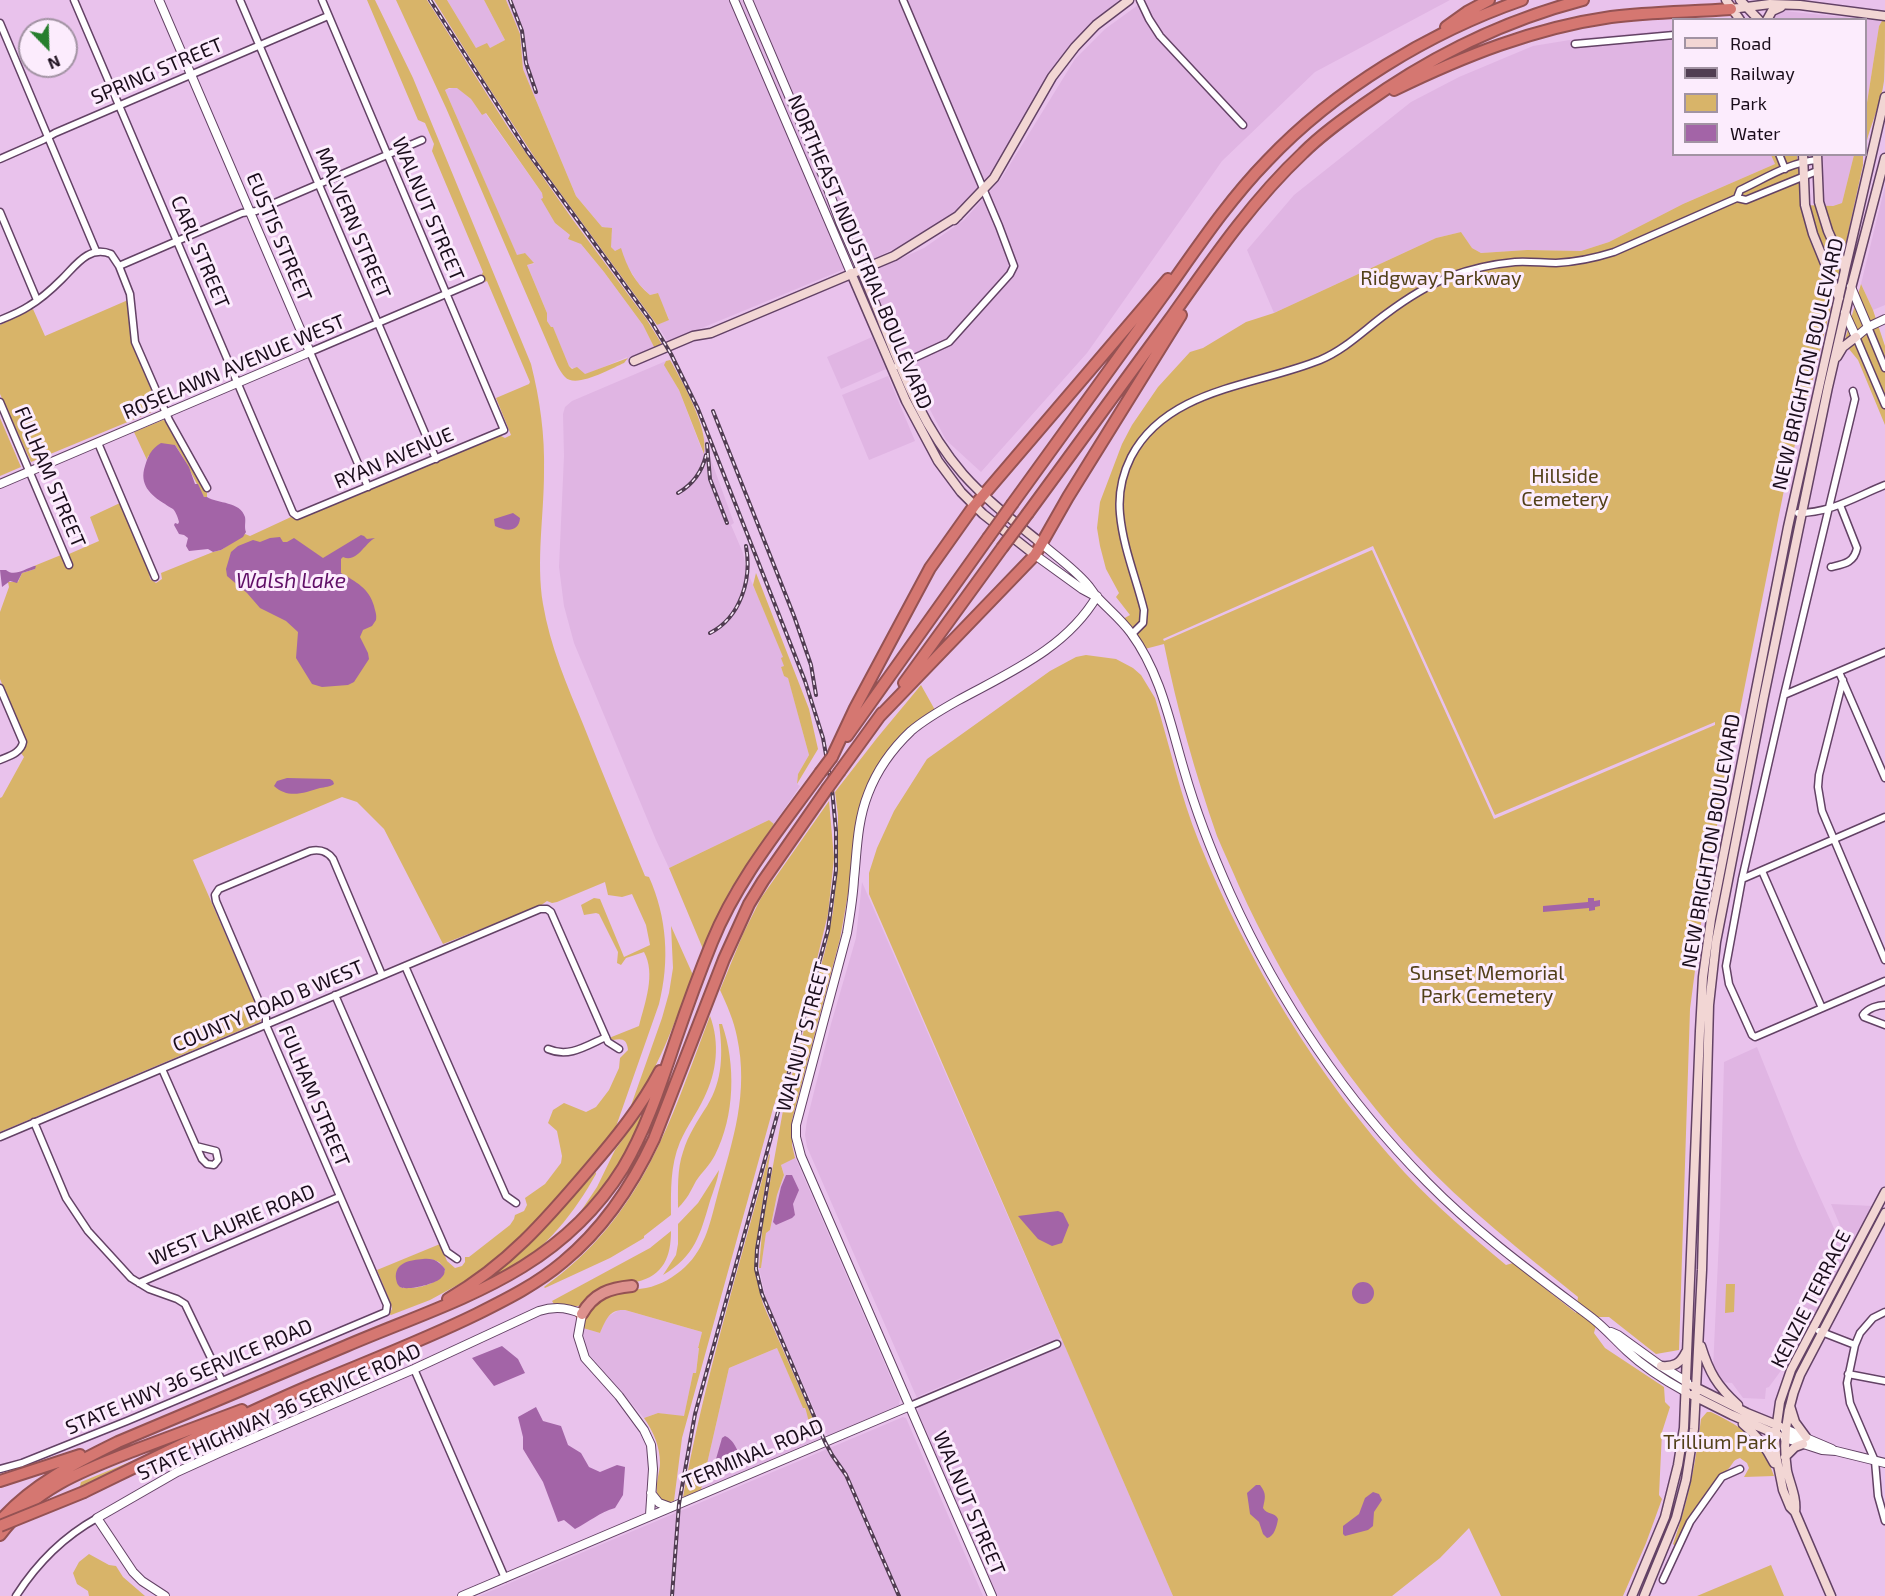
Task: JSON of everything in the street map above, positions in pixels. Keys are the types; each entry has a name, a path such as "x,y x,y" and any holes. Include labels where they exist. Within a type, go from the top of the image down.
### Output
{"highway":[{"path":"0,1481 118,1442 404,1321 476,1293 521,1269 557,1243 585,1217 610,1187 639,1139 713,941 739,889 781,826 1200,244 1246,184 1290,139 1357,85 1422,45 1467,12 1490,0"},
{"path":"1422,45 1522,0"},
{"path":"0,1526 84,1492 313,1385 445,1330 511,1297 551,1272 572,1254 607,1216 634,1179 654,1139 718,973 749,904 840,771 1258,199 1304,151 1354,111 1418,68 1490,31 1545,10 1582,0"},
{"path":"1354,111 1472,55 1548,29 1612,17 1728,4"},
{"path":"879,717 1035,555 1050,526 1160,348 1258,199"},
{"path":"831,757 930,568 974,506 1148,300 1200,244"},
{"path":"404,1321 459,1292 512,1253 544,1223 638,1108 677,1036"},
{"path":"582,1314 590,1302 602,1293 632,1286"},
{"path":"0,1535 16,1515 38,1497 76,1474 313,1385"},
{"path":"0,1521 19,1502 48,1480 118,1442"},
{"path":"0,1488 63,1461"}],"main road":[{"path":"636,360 693,336 711,333 902,252 958,216 984,190 1003,165 1022,126 1058,68 1090,30 1129,0"},
{"path":"1743,3 1757,18"},
{"path":"1728,4 1786,5 1885,16"},
{"path":"1728,4 1738,18"},
{"path":"1768,18 1772,10 1786,5"},
{"name":"NEW BRIGHTON BOULEVARD","path":"1644,1596 1676,1518 1686,1480 1694,1430 1709,1005 1716,942 1839,298 1885,97"},
{"path":"1817,157 1818,192 1822,214 1851,286"},
{"path":"1803,158 1805,205 1809,220 1845,313"},
{"name":"NEW BRIGHTON BOULEVARD","path":"1632,1596 1665,1517 1678,1465 1684,1428 1700,1031 1706,954 1721,861 1797,513 1851,286 1885,158"},
{"name":"NORTHEAST INDUSTRIAL BOULEVARD","path":"861,270 912,413 938,460 974,506 1035,555"},
{"name":"NORTHEAST INDUSTRIAL BOULEVARD","path":"851,273 896,366 935,435 963,474 1042,544"},
{"path":"1833,363 1843,347 1856,337"},
{"name":"KENZIE TERRACE","path":"1780,1431 1780,1402 1785,1386 1885,1192"},
{"name":"KENZIE TERRACE","path":"1780,1431 1800,1375 1885,1213"},
{"path":"1699,1337 1709,1368 1717,1383 1727,1396 1747,1413"},
{"path":"1660,1366 1677,1365 1688,1349"},
{"path":"1687,1382 1697,1393 1732,1415 1764,1444 1778,1471 1790,1507 1795,1512 1831,1596"},
{"path":"1686,1392 1697,1393 1747,1413 1780,1431"},
{"path":"1785,1457 1805,1440 1789,1405"},
{"path":"1732,1415 1780,1431"},
{"path":"1780,1431 1796,1504 1795,1512"},
{"path":"1778,1471 1776,1455 1780,1431"}],"street":[{"name":"CARL STREET","path":"74,0 293,513 297,516"},
{"name":"EUSTIS STREET","path":"159,0 368,487"},
{"name":"MALVERN STREET","path":"240,0 436,459"},
{"name":"WALNUT STREET","path":"322,0 504,430"},
{"name":"NORTHEAST INDUSTRIAL BOULEVARD","path":"734,0 851,273"},
{"name":"NORTHEAST INDUSTRIAL BOULEVARD","path":"748,0 861,270"},
{"path":"896,366 949,342 1013,270 1014,266 1013,258 903,0"},
{"path":"1140,0 1154,29 1243,125"},
{"name":"SPRING STREET","path":"0,159 328,16"},
{"path":"0,23 96,251"},
{"path":"1575,44 1672,35"},
{"path":"119,266 242,213 256,211 422,140"},
{"path":"1780,156 1785,169"},
{"path":"1737,198 1740,190 1803,158 1817,157"},
{"path":"1132,634 1143,623 1144,610 1122,532 1119,499 1122,481 1137,446 1160,421 1180,408 1214,393 1300,367 1334,353 1419,291 1450,276 1507,263 1570,262 1599,257 1737,198 1746,200 1817,171"},
{"path":"0,212 37,300"},
{"path":"0,320 37,300 58,283 74,265 96,251 111,254 119,266 130,294 135,342 168,417 207,488"},
{"name":"ROSELAWN AVENUE WEST","path":"0,484 98,442 168,417 238,383 481,279"},
{"path":"1851,286 1885,368"},
{"path":"1845,313 1885,405"},
{"path":"1856,337 1868,327 1885,320"},
{"name":"NEW BRIGHTON BOULEVARD","path":"1822,1008 1755,1037 1752,1035 1726,975 1726,966 1742,879 1784,695 1856,399 1853,391"},
{"name":"FULHAM STREET","path":"0,402 69,565"},
{"name":"RYAN AVENUE","path":"297,516 504,430"},
{"path":"98,442 155,576"},
{"path":"1797,513 1828,510 1885,485"},
{"path":"1831,567 1849,562 1854,558 1857,548 1840,505"},
{"path":"1042,544 1088,584 1096,596 1132,634 1149,663 1162,693 1196,810 1228,890 1261,956 1314,1044 1367,1114 1426,1181 1498,1247 1600,1324 1636,1359 1686,1392"},
{"path":"1035,555 1082,589 1096,596"},
{"name":"WALNUT STREET","path":"992,1596 801,1156 796,1137 798,1115 847,933 852,907 861,815 877,774 890,754 912,730 937,712 1041,655 1087,613 1096,596"},
{"path":"1784,695 1885,652"},
{"path":"1839,672 1885,778"},
{"path":"1843,680 1818,787 1822,811 1885,960"},
{"path":"0,688 23,745 19,751 0,760"},
{"path":"1742,879 1885,817"},
{"name":"FULHAM STREET","path":"382,975 333,859 323,851 310,851 219,889 215,895 266,1018 266,1025 387,1309"},
{"path":"1762,871 1822,1008 1885,981"},
{"name":"COUNTY ROAD B WEST","path":"0,1137 540,909 549,910 606,1037"},
{"path":"405,966 506,1196 516,1203"},
{"path":"335,995 447,1252 457,1259"},
{"path":"1885,1005 1876,1006 1863,1015 1885,1025"},
{"path":"548,1049 557,1053 567,1053 606,1037 610,1045 619,1049"},
{"path":"162,1069 196,1146"},
{"path":"34,1122 76,1215 116,1264 131,1278 149,1289 185,1304 222,1382"},
{"name":"WEST LAURIE ROAD","path":"139,1283 339,1197"},
{"name":"STATE HIGHWAY 36 SERVICE ROAD","path":"16,1596 34,1570 71,1534 177,1472 414,1369 539,1311 561,1307 582,1314"},
{"name":"STATE HWY 36 SERVICE ROAD","path":"0,1469 39,1457 222,1382 383,1314 387,1309"},
{"path":"1885,1312 1866,1325 1860,1333 1855,1345 1847,1383 1850,1403 1875,1461 1878,1496 1885,1521"},
{"path":"582,1314 578,1336 585,1358 625,1404 644,1430 651,1445 653,1469 650,1515"},
{"path":"1813,1329 1855,1345"},
{"path":"1609,1332 1618,1335 1660,1366 1687,1382"},
{"name":"TERMINAL ROAD","path":"462,1596 1057,1344"},
{"path":"414,1369 505,1578"},
{"path":"1848,1374 1885,1381"},
{"path":"1780,1431 1805,1440 1822,1450 1836,1451 1885,1463"},
{"path":"1663,1580 1690,1522 1717,1483 1722,1477 1740,1469"},
{"path":"651,1493 659,1503 670,1507"},
{"path":"97,1518 133,1572 165,1596"},
{"path":"1654,1545 1676,1551"}],"shaded area":[{"path":"447,0 484,0 505,40 490,48 476,48"},
{"path":"506,0 1119,0 1067,49 1046,80 998,163 968,201 944,222 918,238 857,266 847,268 668,342 657,325 669,319 657,293 650,295 638,283 625,262 611,247 612,233 606,227 602,227 576,196 523,69 520,34"},
{"path":"1145,0 1450,0 1315,72 1222,161 1087,353 981,472 946,440 917,385 870,278 873,271 924,248 964,220 1001,179 1075,59 1105,29"},
{"path":"1784,11 1853,18 1773,18 1776,12"},
{"path":"1867,19 1882,21 1879,26 1867,103"},
{"path":"1672,30 1672,156 1771,156 1775,164 1683,204 1609,242 1581,251 1527,250 1481,253 1472,248 1461,232 1436,238 1274,313 1247,250 1294,195 1411,102 1459,77 1533,46 1582,38"},
{"path":"457,87 471,99 482,115 485,113 542,193 555,223 581,244 604,272 643,325 655,349 627,361 627,357 585,375 569,366 553,328 547,321 547,313 527,265 534,264 524,253 517,256 445,90"},
{"path":"1821,156 1854,156 1842,203 1824,206"},
{"path":"1885,186 1885,305 1873,310 1861,284"},
{"path":"872,337 886,369 841,389 827,357"},
{"path":"666,361 665,365 679,390 703,453 705,447 703,433 710,448 710,457 734,523 731,525 743,553 746,569 784,657 784,666 781,667 784,676 788,677 809,755 798,774 797,784 800,786 774,824 769,820 669,868 574,643 564,606 559,567 565,407 572,401"},
{"path":"888,376 915,441 869,460 842,395"},
{"path":"862,882 1061,1338 917,1398 807,1147 805,1135 831,1024 856,938"},
{"path":"1757,1047 1798,1149 1847,1257 1796,1350 1766,1388 1765,1399 1743,1398 1732,1383 1721,1382 1713,1369 1724,1062"},
{"path":"795,1157 900,1399 899,1405 828,1436 821,1425 766,1299 759,1268 761,1268 766,1232 770,1230 777,1195 784,1175 781,1165"},
{"path":"1831,1204 1873,1206 1850,1249"},
{"path":"619,1310 702,1332 696,1373 693,1373 684,1417 658,1413 644,1418 590,1355 585,1344 583,1328 600,1333 607,1317"},
{"path":"1062,1339 1173,1596 997,1596 917,1411 921,1405 1060,1346"},
{"path":"777,1348 810,1419 812,1430 817,1428 821,1438 701,1490 729,1368"},
{"path":"903,1417 906,1418 983,1596 479,1596"}],"green space":[{"path":"367,0 375,0 413,78 531,364 544,445 540,571 546,620 571,695 645,876 649,877 655,892 665,939 665,972 659,1004 612,1138 519,1242 474,1276 430,1300 391,1315 389,1314 392,1309 391,1304 377,1270 440,1244 447,1261 455,1268 462,1266 465,1257 469,1257 510,1225 515,1215 524,1211 527,1205 525,1198 545,1184 561,1163 562,1156 557,1131 548,1123 553,1110 564,1103 586,1112 596,1107 609,1090 619,1068 620,1058 628,1050 624,1040 609,1038 639,1026 648,988 649,969 644,952 626,958 621,965 617,963 618,952 599,914 584,915 581,905 594,898 600,899 624,957 650,945 646,925 632,894 622,897 608,895 605,882 557,902 547,901 540,906 443,944 384,829 357,802 342,797 193,860 262,1018 260,1022 0,1132 0,798 24,757 21,753 26,742 0,679 0,612 9,587 8,582 18,582 22,573 35,569 34,566 99,541 90,517 120,503 149,569 150,579 156,583 162,579 161,573 221,550 245,534 250,536 291,517 298,519 499,435 505,438 511,435 496,398 530,382 487,281 485,282 483,272 432,151 434,144 425,123 418,120","holes":["431,1259 439,1262 445,1269 439,1279 419,1287 400,1287"]},
{"path":"396,0 427,0 509,129 647,320 663,346 655,349 643,325 604,272 581,244 568,239 570,235 555,223 541,199 543,198 542,193 486,113 482,115 471,99 457,88 449,88 445,90 517,255 525,253 534,263 527,265 547,313 547,321 553,327 569,366 572,369 577,367 585,374 628,358 624,363 585,379 570,380 563,375"},
{"path":"434,0 447,0 476,48 487,43 490,48 505,40 484,0 506,0 520,34 523,69 576,196 602,227 612,228 611,247 615,251 621,248 632,274 650,295 658,293 669,320 657,325 537,161"},
{"path":"1885,16 1884,81 1867,141 1867,103 1879,26"},
{"path":"1771,156 1797,156 1802,205 1833,206 1842,203 1854,156 1863,156 1840,270 1784,490 1715,835 1703,909 1690,1009 1679,1350 1656,1354 1609,1317 1598,1317 1594,1333 1605,1348 1664,1387 1665,1402 1670,1407 1662,1432 1659,1495 1662,1499 1646,1543 1623,1596 1501,1596 1469,1528 1440,1558 1392,1596 1173,1596 869,894 869,873 877,848 894,811 927,759 1050,671 1076,657 1086,655 1116,659 1133,668 1141,675 1155,698 1186,806 1218,887 1239,931 1287,1017 1314,1058 1373,1136 1429,1197 1506,1265 1513,1263 1576,1313 1578,1297 1454,1192 1388,1124 1339,1061 1295,993 1256,922 1217,836 1187,741 1164,644 1141,650 1121,620 1130,615 1116,597 1119,593 1106,569 1097,528 1100,502 1122,444 1132,425 1158,387 1190,352 1203,348 1246,322 1274,313 1436,238 1461,232 1472,248 1481,253 1527,250 1581,251 1609,242 1683,204 1775,164","holes":["1373,546 1495,815 1715,722 1715,725 1494,819 1372,550 1164,641 1163,639"]},
{"path":"1861,284 1873,310 1885,346 1885,425 1858,360 1844,343"},
{"path":"128,300 132,342 159,409 31,462 0,394 0,325 33,309 45,336"},
{"path":"670,360 699,419 705,443 704,454 679,390 664,365"},
{"path":"0,418 21,467 0,476"},
{"path":"163,420 168,422 207,493 207,497 204,497 175,445 148,456 147,460 134,432"},
{"path":"756,573 809,709 818,749 797,784 798,774 809,755 788,678 784,676 781,667 784,666 781,658 783,657 753,585"},
{"path":"921,685 935,710 875,771 867,785 858,811 851,877 840,939 792,1120 792,1145 795,1158 781,1165 784,1175 777,1195 770,1230 766,1233 761,1268 759,1268 763,1221 784,1105 826,947 833,912 838,862 838,815 835,792"},
{"path":"829,801 834,858 828,914 786,1075 774,1105 682,1438 674,1501 665,1502 661,1500 657,1492 660,1457 657,1445 644,1418 658,1413 684,1416 693,1373 696,1373 702,1332 625,1310 612,1313 600,1333 583,1328 587,1315 600,1300 611,1293 646,1288 667,1280 681,1271 703,1242 729,1154 740,1097 740,1058 737,1037 720,990 761,898"},
{"path":"769,820 774,824 730,890 703,949 669,868"},
{"path":"671,926 693,975 657,1064 628,1114 669,993 673,968"},
{"path":"710,1016 716,1047 714,1068 704,1098 683,1136 674,1160 671,1215 644,1238 610,1258 545,1288 606,1230 629,1199 666,1130"},
{"path":"719,1024 722,1024 730,1056 730,1107 722,1140 713,1159 678,1208 679,1172 683,1152 690,1134 712,1096 719,1076 721,1045"},
{"path":"640,1116 642,1117 636,1130 616,1168 583,1213 581,1211 597,1187 615,1150"},
{"path":"769,1154 755,1251 755,1273 763,1304 817,1428 812,1430 805,1408 803,1408 777,1348 729,1368 701,1490 683,1497 712,1368"},
{"path":"719,1170 695,1244 674,1268 663,1275 676,1255 678,1224 698,1203"},
{"path":"596,1172 579,1202 547,1241 522,1262 466,1293 500,1270 526,1248"},
{"path":"671,1231 667,1257 664,1264 653,1275 636,1282 613,1285 581,1305 554,1304 552,1301 650,1248"},
{"path":"1726,1284 1735,1284 1734,1312 1725,1313"},
{"name":"Trillium Park","path":"1707,1412 1733,1424 1750,1436 1763,1452 1774,1476 1744,1477 1749,1468 1747,1463 1740,1458 1735,1460 1704,1496 1674,1545 1691,1482 1701,1419"},
{"path":"174,1444 79,1490 81,1482"},
{"path":"89,1554 109,1565 116,1566 123,1577 145,1596 89,1596 88,1591 77,1584 73,1573 79,1562"},
{"path":"1771,1565 1784,1596 1697,1596"}],"water":[{"name":"Walsh Lake","path":"161,443 175,445 204,497 234,505 242,512 245,517 246,532 243,537 221,550 189,551 186,546 188,538 179,534 174,525 179,522 175,512 155,497 147,488 143,478 147,459 152,450"},
{"path":"513,513 520,518 517,526 507,530 495,526 494,519"},
{"name":"Walsh Lake","path":"361,535 367,539 375,538 356,555 341,559 341,573 365,590 374,606 376,620 372,626 363,630 360,637 369,659 354,682 348,685 322,687 312,684 296,658 298,632 286,621 260,608 227,576 226,569 231,552 238,546 253,540 260,542 280,537 283,542 287,542 294,538 323,558"},
{"path":"36,566 35,569 22,573 17,583 10,581 2,587 0,570 16,573"},
{"path":"287,778 330,779 334,784 290,794 274,786 277,781"},
{"path":"1588,898 1594,898 1594,901 1600,900 1600,906 1589,911 1589,908 1543,912 1543,906 1588,902"},
{"path":"786,1175 792,1175 799,1190 793,1204 795,1215 776,1225 773,1222"},
{"path":"1058,1211 1063,1213 1069,1225 1062,1243 1052,1246 1038,1239 1018,1216"},
{"path":"423,1259 433,1260 440,1264 445,1269 443,1276 421,1286 400,1287 396,1273 400,1265"},
{"path":"1363,1282 1371,1285 1374,1293 1371,1301 1363,1304 1355,1301 1352,1293 1355,1285"},
{"path":"502,1346 518,1359 525,1373 494,1386 472,1358"},
{"path":"536,1407 543,1421 561,1426 568,1445 581,1453 589,1467 600,1472 617,1465 625,1467 623,1495 615,1508 575,1529 564,1520 558,1522 543,1482 523,1449 523,1437 518,1417"},
{"path":"725,1436 735,1446 739,1460 729,1466 717,1468 716,1459 722,1438"},
{"path":"1256,1485 1260,1485 1265,1494 1263,1508 1278,1519 1276,1528 1267,1538 1259,1522 1250,1514 1247,1493"},
{"path":"1373,1492 1379,1494 1382,1500 1374,1512 1373,1526 1368,1530 1345,1536 1343,1526 1359,1514 1365,1498"}],"railway":[{"path":"430,0 527,151 651,321 671,354 698,409 805,681 823,738 832,789 836,831 836,870 828,930 695,1414 679,1504 672,1596"},
{"path":"510,0 522,31 526,63 536,92"},
{"path":"713,411 794,616 811,665 816,695"},
{"path":"707,444 710,479 727,523"},
{"path":"678,493 696,477 706,455"},
{"path":"710,633 730,617 742,596 747,571 746,546"},
{"path":"770,1169 757,1249 756,1269 762,1294 825,1442 846,1475 899,1596"}],"park label":[{"name":"Ridgway Parkway","path":"1441,278"},
{"name":"Hillside Cemetery","path":"1565,488"},
{"name":"Sunset Memorial Park Cemetery","path":"1487,984"}]}
